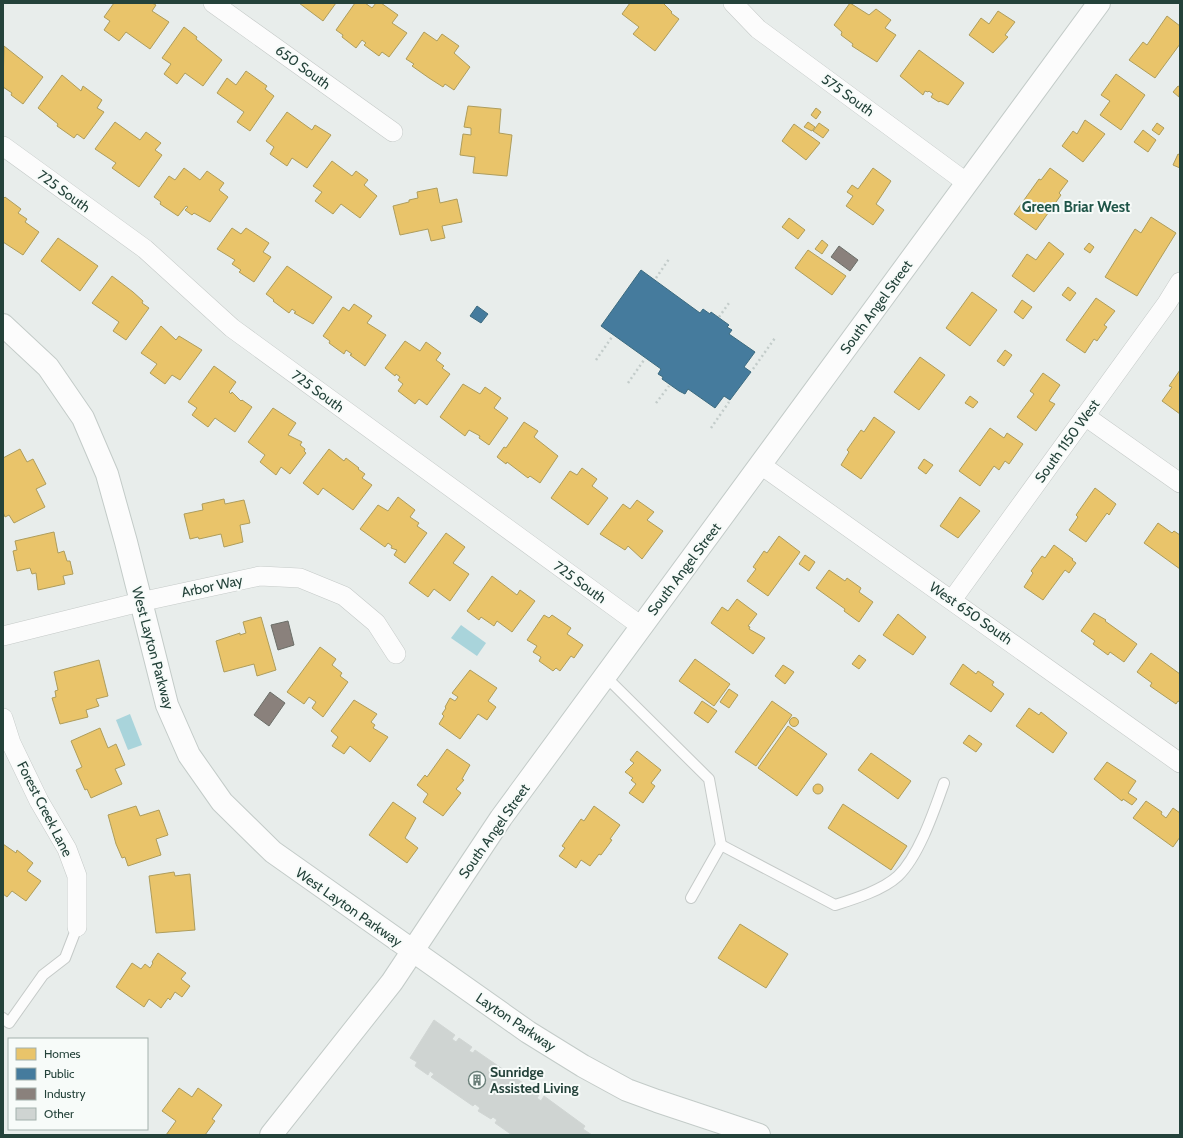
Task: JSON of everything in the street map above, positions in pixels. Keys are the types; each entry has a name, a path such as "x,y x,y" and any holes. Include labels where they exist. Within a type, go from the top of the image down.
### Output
{"main road":[{"name":"South Angel Street","path":"271,1135 378,1000 501,818 1099,3"},
{"name":"West Layton Parkway","path":"3,325 48,367 83,418 107,474 126,542 167,705 189,755 222,802 273,852 412,951"},
{"name":"Layton Parkway","path":"412,951 528,1032 583,1066 627,1090 692,1114 760,1135"}],"street":[{"name":"575 South","path":"732,3 758,29 967,183"},
{"name":"650 South","path":"216,4 393,132"},
{"name":"725 South","path":"3,146 145,249 232,328 641,626"},
{"name":"South 1150 West","path":"952,600 1180,282"},
{"path":"1085,416 1180,483"},
{"name":"West 650 South","path":"761,465 1180,763"},
{"name":"Arbor Way","path":"3,636 140,602 260,576 300,578 344,596 376,623 396,654"},
{"name":"Forest Creek Lane","path":"3,718 17,756 39,801 67,849 77,876 77,927"}],"lane":[{"path":"605,676 709,779 721,845 691,898"},
{"path":"721,845 835,905 864,896 898,876 911,859 930,821 944,783"},
{"path":"3,1018 9,1023 43,976 64,958 77,927"}],"path":[{"path":"656,278 669,259"},
{"path":"719,317 729,303"},
{"path":"596,360 612,337"},
{"path":"753,369 775,338"},
{"path":"628,383 644,360"},
{"path":"656,403 669,386"},
{"path":"711,428 729,402"}],"water":[{"path":"461,625 486,643 477,656 451,638"},
{"path":"130,714 142,745 128,750 116,720"}],"building: Homes":[{"path":"114,3 152,3 156,5 152,11 169,22 150,49 126,32 119,41 104,30 110,21 104,17"},
{"path":"299,3 336,3 323,21"},
{"path":"355,3 365,3 372,8 376,3 381,3 398,15 392,23 407,33 389,57 382,52 379,56 364,45 366,43 362,40 356,48 336,30"},
{"path":"630,3 663,3 672,12 671,13 679,19 655,51 633,34 639,27 622,14"},
{"path":"850,3 869,15 876,9 891,20 885,28 896,35 877,62 852,46 853,44 841,35 842,32 834,25"},
{"path":"998,11 1015,22 1005,35 1008,37 993,53 969,35 981,18 989,24"},
{"path":"1167,16 1180,26 1180,44 1155,78 1129,60 1143,42 1147,45"},
{"path":"184,27 222,60 203,86 185,73 177,84 164,74 171,64 162,58"},
{"path":"424,32 437,41 442,34 459,46 454,53 470,67 454,90 445,84 443,87 429,78 412,66 414,64 406,59"},
{"path":"4,46 43,77 23,104 11,95 12,93 3,87"},
{"path":"919,50 964,83 948,105 931,97 933,94 929,91 925,91 923,95 900,76"},
{"path":"246,71 267,86 265,89 274,96 250,131 237,122 244,112 217,93 227,78 236,85"},
{"path":"1116,74 1145,95 1121,130 1100,115 1110,101 1101,95"},
{"path":"62,75 81,91 83,86 102,100 97,108 104,112 84,139 77,134 74,138 57,126 58,124 38,108"},
{"path":"1178,86 1180,87 1179,97 1173,92"},
{"path":"468,106 501,109 499,133 512,135 507,176 473,173 475,157 460,155 463,134 471,135 471,128 464,127"},
{"path":"816,108 821,112 816,119 811,115"},
{"path":"287,112 312,130 315,125 331,135 307,168 292,158 287,166 270,154 274,147 266,141"},
{"path":"1085,120 1105,134 1083,162 1062,146 1073,131 1077,134"},
{"path":"115,122 140,140 146,132 161,143 155,150 162,155 139,187 112,168 116,163 95,149"},
{"path":"808,122 815,127 812,131 804,127"},
{"path":"819,123 829,130 823,138 813,131"},
{"path":"1157,123 1164,128 1159,135 1152,130"},
{"path":"794,124 820,143 806,160 782,141"},
{"path":"1143,130 1156,140 1148,152 1134,142"},
{"path":"1178,154 1180,155 1180,168 1173,165"},
{"path":"332,161 352,176 356,171 368,180 364,185 377,196 360,218 341,204 333,214 315,201 322,192 313,186"},
{"path":"184,168 200,180 207,171 224,183 219,190 228,197 210,222 194,213 192,215 185,210 188,207 186,206 178,216 160,204 161,202 154,197 169,176 175,180"},
{"path":"873,168 891,181 876,204 884,210 873,225 846,206 853,196 847,192 852,185 858,189"},
{"path":"1050,168 1068,181 1059,193 1061,195 1036,230 1014,214 1039,179 1041,180"},
{"path":"437,188 440,203 457,199 462,222 442,226 445,238 431,241 428,229 400,235 393,206 418,198 417,192"},
{"path":"5,197 21,209 18,213 27,219 25,222 39,232 23,255 3,242 3,199"},
{"path":"1151,217 1176,233 1137,296 1105,277 1135,229 1141,233"},
{"path":"789,218 805,230 798,239 782,227"},
{"path":"232,228 241,234 246,228 269,243 263,252 271,257 254,282 239,272 241,270 232,264 235,260 217,249"},
{"path":"58,238 98,266 80,291 41,261"},
{"path":"822,240 828,245 822,254 815,249"},
{"path":"1049,242 1064,254 1034,292 1012,276 1027,254 1036,260"},
{"path":"1089,243 1094,247 1090,253 1084,249"},
{"path":"808,250 846,276 832,295 795,268"},
{"path":"287,266 332,297 313,324 294,313 296,312 292,309 289,313 266,294"},
{"path":"112,276 133,292 143,301 142,303 149,308 126,340 113,331 119,322 92,303"},
{"path":"1068,287 1076,293 1070,301 1062,295"},
{"path":"972,292 997,310 970,346 946,328"},
{"path":"1096,298 1115,311 1104,325 1107,327 1097,341 1094,339 1085,353 1066,340"},
{"path":"1022,300 1032,307 1023,319 1014,312"},
{"path":"354,304 372,316 367,323 386,335 365,366 350,355 352,354 346,350 344,354 329,343 330,341 323,336 343,307 349,311"},
{"path":"161,326 176,340 179,336 202,350 180,380 172,375 165,384 150,373 157,364 141,353"},
{"path":"405,341 420,351 426,342 441,353 436,360 444,366 442,368 450,374 427,405 419,399 415,404 398,391 403,384 398,380 400,377 396,374 395,376 385,368"},
{"path":"1005,350 1012,355 1004,366 997,361"},
{"path":"920,357 945,375 919,410 894,392"},
{"path":"214,366 236,382 229,392 231,394 232,392 241,401 242,400 252,407 235,432 215,418 208,427 192,415 197,408 188,402"},
{"path":"1180,370 1180,414 1162,401 1172,387 1169,386"},
{"path":"1043,373 1060,385 1049,401 1055,404 1036,431 1017,417 1034,394 1030,391"},
{"path":"463,384 480,394 485,387 501,398 494,408 508,418 489,445 479,438 480,436 469,430 465,436 440,417"},
{"path":"970,396 978,402 973,408 965,403"},
{"path":"273,408 296,423 288,435 302,442 300,445 305,449 304,451 306,453 290,474 281,467 276,475 260,462 265,455 248,442"},
{"path":"874,417 895,432 861,479 841,465 849,452 847,450 861,430 864,432"},
{"path":"524,422 538,431 534,437 558,456 540,483 530,476 528,478 507,462 506,464 497,457 504,447 506,448"},
{"path":"990,428 1004,438 1007,433 1023,444 1009,464 1005,461 999,470 994,466 980,486 959,471"},
{"path":"20,449 27,462 33,459 46,484 36,489 45,507 14,523 9,515 5,517 3,512 3,458"},
{"path":"329,449 344,461 346,458 359,468 358,469 365,474 362,478 372,485 353,510 323,488 318,495 303,483"},
{"path":"924,459 933,465 926,474 918,468"},
{"path":"582,468 597,479 592,486 608,498 588,525 551,498 570,471 577,475"},
{"path":"1095,488 1116,504 1109,515 1107,513 1086,542 1069,530 1078,517 1076,515"},
{"path":"398,497 415,510 410,517 419,523 417,526 427,533 405,563 394,555 397,550 391,548 392,546 388,543 385,547 360,529 378,505 388,511"},
{"path":"960,497 980,511 958,538 940,526"},
{"path":"224,499 225,504 244,500 250,523 240,525 243,542 224,547 221,534 199,539 198,537 190,539 184,514 203,510 202,504"},
{"path":"637,500 654,512 647,520 663,531 642,559 628,546 625,550 600,534 623,504 630,509"},
{"path":"1158,523 1172,533 1174,531 1180,535 1180,569 1144,543"},
{"path":"54,532 58,553 64,551 67,561 70,561 73,574 63,576 65,584 38,590 36,573 32,574 30,568 17,571 13,551 17,550 15,541"},
{"path":"446,533 465,547 453,563 469,574 450,601 434,589 428,597 409,583"},
{"path":"779,536 800,552 768,596 747,581 756,569 753,567 764,551 767,553"},
{"path":"1054,545 1076,563 1069,573 1065,570 1043,600 1024,587 1033,573 1031,571 1042,556 1045,558"},
{"path":"805,555 815,562 809,571 799,564"},
{"path":"829,570 845,581 847,578 861,588 859,592 873,602 859,622 844,611 845,609 816,588"},
{"path":"492,576 517,595 520,590 535,601 512,632 497,621 494,626 481,617 479,620 467,611"},
{"path":"737,599 757,614 748,626 750,627 749,629 765,638 753,654 711,623 722,607 728,611"},
{"path":"1094,613 1106,620 1105,621 1137,644 1124,662 1110,652 1108,655 1093,644 1095,641 1081,631"},
{"path":"898,614 926,637 913,655 883,635"},
{"path":"544,615 549,618 552,615 571,628 567,634 583,645 574,658 571,656 560,671 556,668 553,671 539,661 541,657 533,652 537,646 527,640"},
{"path":"261,617 276,670 257,676 254,664 224,672 216,641 240,633 240,635 246,633 243,622"},
{"path":"320,647 336,659 332,665 342,673 340,676 348,682 323,717 312,708 316,702 309,697 304,704 287,692"},
{"path":"1151,653 1180,674 1180,702 1178,701 1176,704 1150,686 1152,683 1137,672"},
{"path":"859,655 866,660 859,669 852,664"},
{"path":"695,659 730,684 714,706 679,681"},
{"path":"99,660 108,696 96,699 99,706 86,710 88,717 60,724 52,698 56,697 55,691 58,690 54,672"},
{"path":"963,664 976,674 978,671 994,682 992,685 1004,694 991,712 950,684"},
{"path":"783,665 794,672 785,684 775,676"},
{"path":"470,670 497,688 488,701 496,707 487,720 478,714 460,739 439,724 444,716 442,714 450,698 455,701 458,697 452,693"},
{"path":"729,689 738,695 729,708 720,702"},
{"path":"354,700 377,714 371,722 375,725 373,728 388,737 370,762 350,746 344,754 332,746 338,737 331,731"},
{"path":"702,701 717,711 708,723 694,713"},
{"path":"772,701 792,715 756,766 735,752"},
{"path":"1029,708 1039,715 1041,712 1067,733 1053,753 1016,726"},
{"path":"792,718 796,718 798,722 796,726 792,726 790,724 790,720"},
{"path":"788,726 827,754 797,796 758,768"},
{"path":"100,728 108,748 116,744 125,765 115,769 122,784 91,798 87,789 85,790 76,770 82,767 71,741"},
{"path":"969,735 982,744 976,752 963,743"},
{"path":"447,749 470,765 462,779 464,780 456,789 461,793 443,816 423,802 428,794 417,785 425,775 427,777"},
{"path":"637,751 661,770 651,783 655,786 643,803 629,793 636,784 631,780 633,778 625,772 634,763 630,760"},
{"path":"871,753 911,781 898,799 858,770"},
{"path":"1107,762 1136,781 1128,793 1137,799 1132,805 1123,799 1122,801 1094,779"},
{"path":"818,784 823,789 818,794 813,789"},
{"path":"1146,801 1162,812 1161,814 1166,818 1173,808 1180,813 1180,837 1173,847 1133,818"},
{"path":"393,802 416,818 405,838 418,848 407,863 369,835"},
{"path":"843,804 907,846 891,870 828,828"},
{"path":"136,806 140,816 159,810 168,835 156,839 161,855 128,866 125,857 122,858 116,844 108,815"},
{"path":"594,806 620,825 610,839 612,840 601,855 599,854 590,866 581,860 576,868 559,856 565,848 562,846 581,819 584,821"},
{"path":"3,844 16,853 17,850 33,863 27,871 41,881 26,901 12,891 7,897 3,894"},
{"path":"174,872 175,876 190,874 195,930 156,933 149,876"},
{"path":"740,924 788,954 766,988 718,958"},
{"path":"158,953 186,973 181,979 190,986 182,997 175,992 170,1000 168,998 161,1008 149,999 144,1007 116,987 132,963 141,969 145,964 150,968"},
{"path":"179,1088 192,1097 198,1088 222,1105 212,1119 215,1121 205,1135 166,1135 176,1121 162,1111"}],"building: Public":[{"path":"641,270 700,313 703,309 710,314 711,312 729,325 727,327 732,330 729,334 755,352 744,367 751,372 730,400 724,396 715,408 688,389 685,394 679,391 662,379 663,377 658,374 661,369 601,326"},
{"path":"477,306 488,314 481,323 470,316"}],"building: Industry":[{"path":"839,246 858,260 850,271 831,257"},
{"path":"288,621 294,645 278,650 271,625"},
{"path":"270,692 285,703 269,726 254,715"}],"building: Other":[{"name":"Sunridge Assisted Living","path":"434,1020 455,1035 452,1039 456,1042 459,1038 472,1047 469,1051 473,1053 475,1050 523,1083 520,1086 523,1088 525,1086 539,1095 537,1098 541,1101 544,1096 585,1126 583,1129 592,1135 512,1135 495,1123 497,1120 493,1117 491,1119 478,1111 480,1108 475,1104 473,1106 431,1077 434,1074 430,1071 428,1075 415,1066 417,1062 410,1058"}],"place":[{"name":"Sunridge Assisted Living","path":"477,1080"}],"district":[{"name":"Green Briar West","path":"1076,207"}]}
